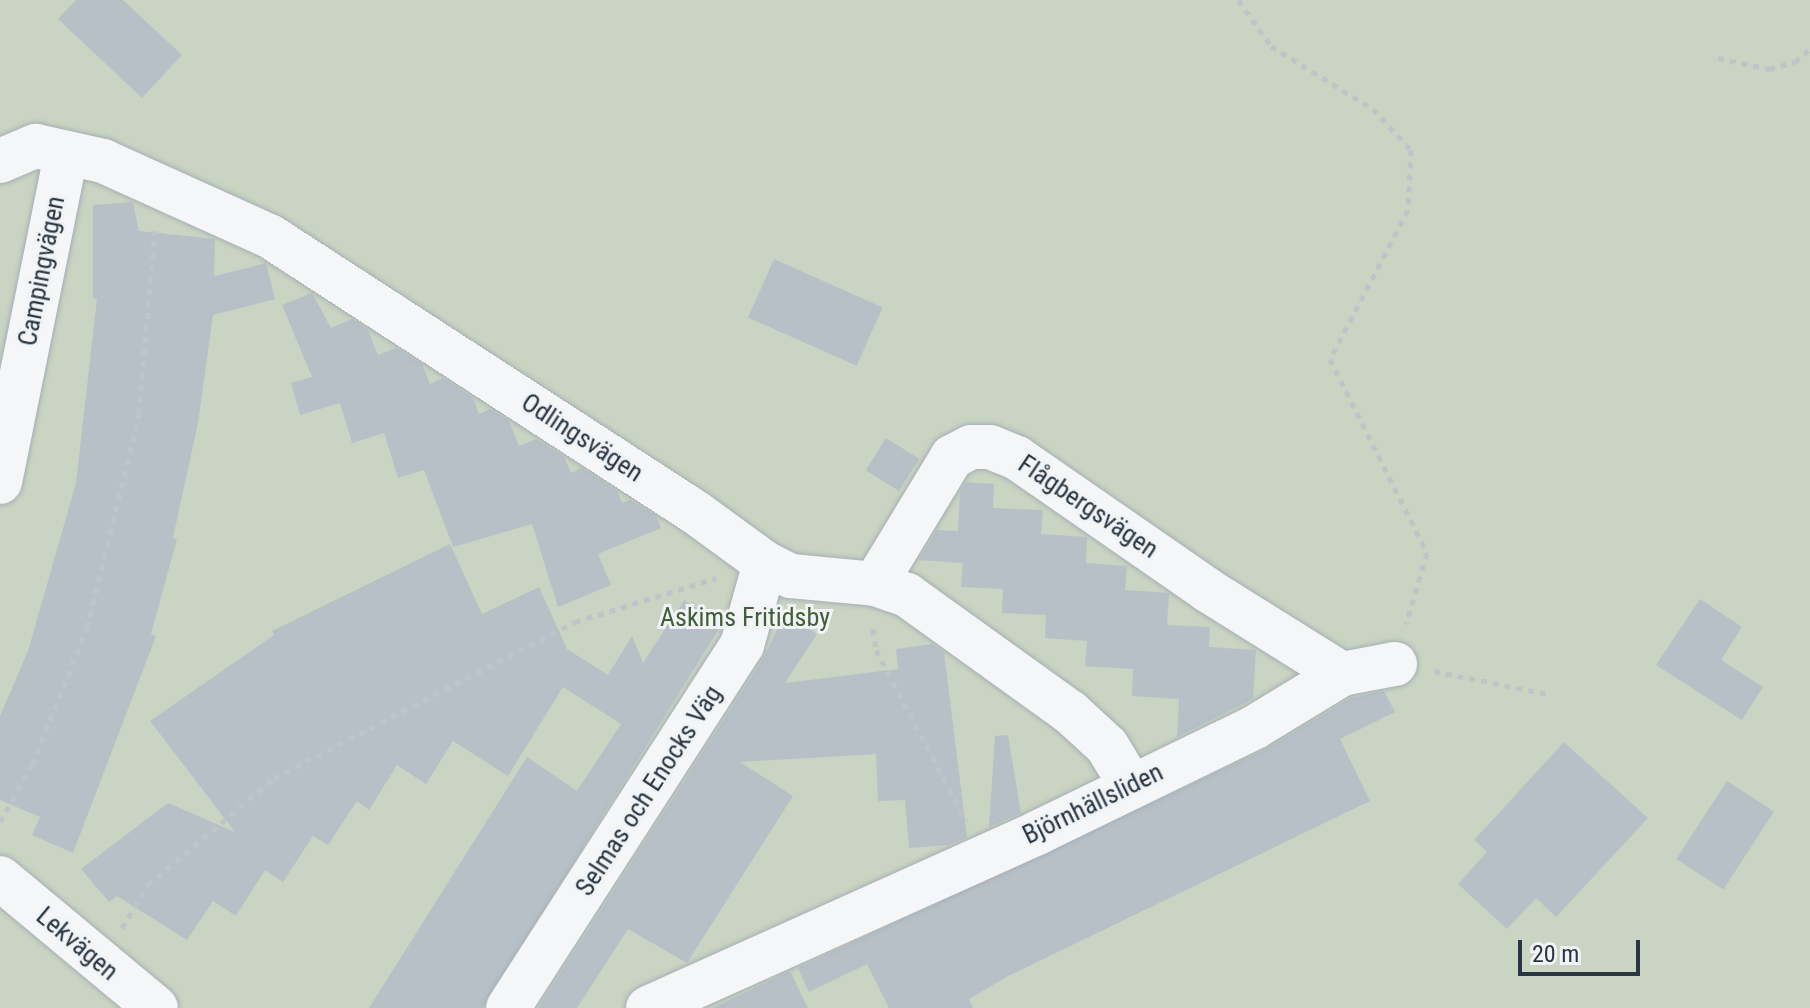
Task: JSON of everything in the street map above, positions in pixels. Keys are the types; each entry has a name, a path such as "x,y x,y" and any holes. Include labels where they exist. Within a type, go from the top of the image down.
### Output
{"lane":[{"name":"Odlingsvägen","path":"0,161 36,146 103,161 271,237 695,512 765,563 791,576 875,584 907,595 1070,712 1107,746 1130,784"},
{"name":"Campingvägen","path":"0,482 66,155"},
{"name":"Flågbergsvägen","path":"875,584 952,457 971,447 990,447 1017,458 1209,591 1342,674"},
{"name":"Selmas och Enocks Väg","path":"508,1008 742,645 765,563"},
{"name":"Björnhällsliden","path":"648,1008 984,857 1130,784 1255,727 1342,674 1395,664"},
{"name":"Lekvägen","path":"0,878 99,964 156,1008"}],"path":[{"path":"1238,0 1271,46 1373,109 1411,150 1408,210 1330,359 1427,553 1395,664 1547,694"},
{"path":"1718,58 1769,69 1795,62 1810,49"},
{"path":"0,822 32,765 87,628 139,414 158,186"},
{"path":"99,964 148,885 274,778 575,622 765,563"},
{"path":"875,584 870,602 876,650 984,857"}],"green space":[{"name":"Askims Fritidsby","path":"0,0 1810,0 1810,1008 0,1008"}],"building":[{"path":"76,0 123,0 182,55 142,98 58,19"},
{"path":"133,202 139,231 215,239 214,276 266,263 275,299 213,315 198,423 173,538 177,539 151,634 156,636 73,853 32,835 40,817 0,800 0,716 28,651 76,483 97,299 93,298 93,205"},
{"path":"774,259 883,307 857,366 748,317"},
{"path":"312,293 331,328 352,319 368,330 378,355 396,348 422,364 430,384 443,378 473,398 479,414 490,409 509,421 519,446 536,439 564,457 571,473 582,468 617,491 622,503 630,500 656,516 661,528 598,554 611,585 558,607 532,524 453,547 424,470 398,478 384,433 352,443 340,403 300,415 291,383 312,377 282,305"},
{"path":"886,438 919,459 899,491 866,470"},
{"path":"966,482 994,484 993,508 1043,510 1041,534 1087,537 1086,563 1127,566 1125,590 1169,593 1167,625 1210,627 1209,647 1256,650 1253,699 1177,737 1179,699 1132,696 1133,669 1085,666 1087,641 1045,638 1046,615 1002,613 1003,589 961,587 963,563 919,560 937,530 958,531 960,492"},
{"path":"450,544 482,614 539,587 567,649 608,675 632,636 643,663 684,600 722,624 483,1008 369,1008 527,757 577,791 621,724 563,687 508,776 453,741 426,784 397,765 369,810 357,801 328,845 313,836 283,882 265,870 236,916 213,901 187,940 117,896 109,902 81,869 168,803 235,832 150,721 274,635 272,631"},
{"path":"1700,599 1742,627 1721,660 1763,687 1742,720 1656,665"},
{"path":"785,613 817,634 785,683 898,669 896,649 932,644 944,652 967,837 949,845 909,848 905,800 878,801 876,754 740,762 793,796 687,963 628,929 577,1008 538,1008 763,659"},
{"path":"1384,691 1395,712 1340,739 1370,801 1008,976 969,999 973,1008 889,1008 867,964 809,992 798,968 1266,749 1351,698"},
{"path":"1008,735 1021,813 989,827 995,736"},
{"path":"1564,742 1648,818 1556,917 1536,898 1507,929 1458,884 1487,852 1474,840"},
{"path":"1727,781 1774,811 1723,889 1676,859"},
{"path":"790,971 808,1008 713,1008 765,983"}]}
